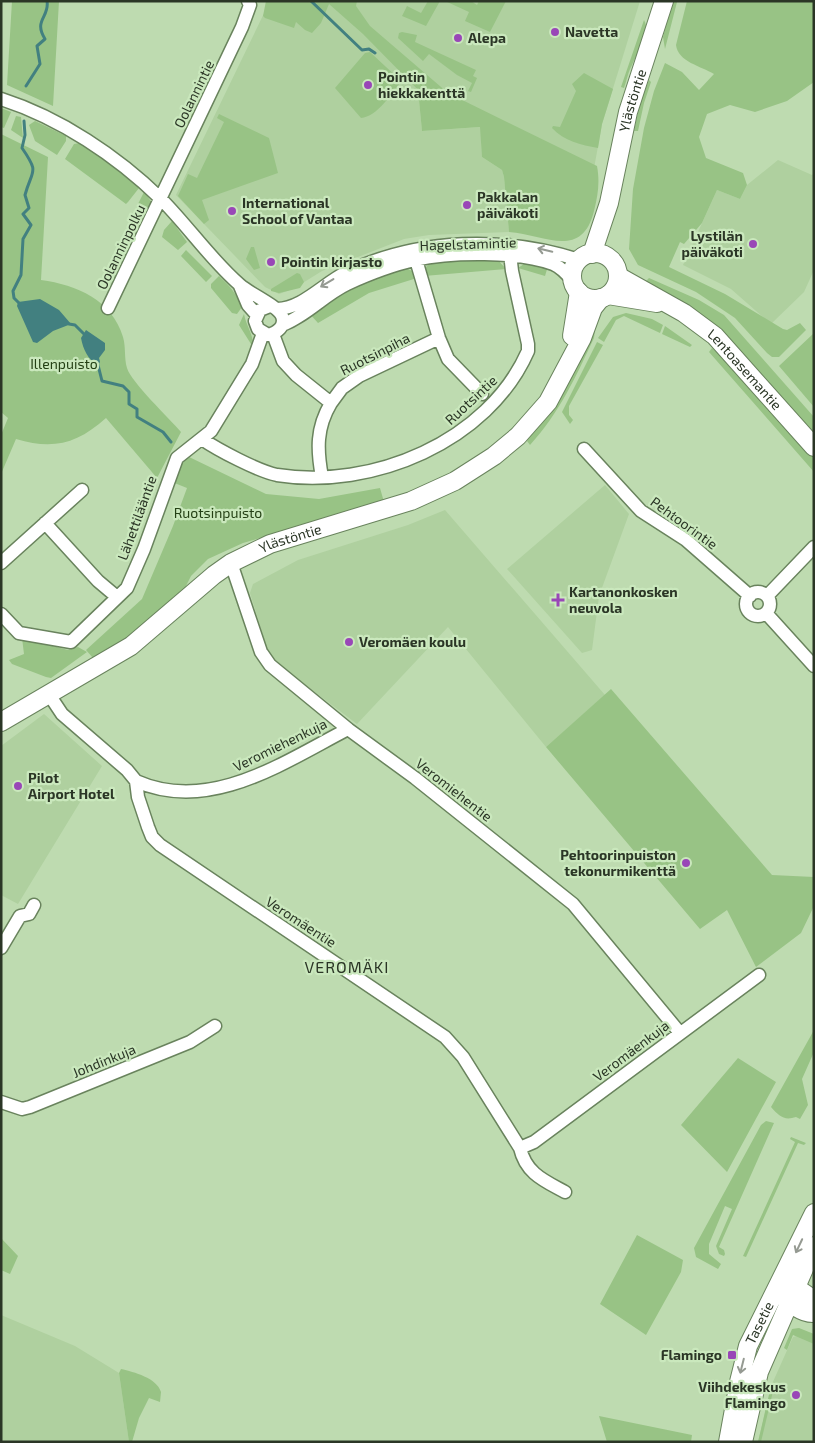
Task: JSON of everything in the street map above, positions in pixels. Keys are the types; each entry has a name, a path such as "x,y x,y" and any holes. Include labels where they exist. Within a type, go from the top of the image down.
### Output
{"main road":[{"name":"Ylästöntie","path":"585,257 609,203 622,135 664,1"},
{"name":"Ylästöntie","path":"609,203 612,260"},
{"path":"599,254 612,260 618,276 614,290 604,297 591,298 576,286 573,271 585,257 599,254"},
{"name":"Lentoasemantie","path":"618,276 684,313 715,336 814,447"},
{"name":"Ylästöntie","path":"569,361 576,286"},
{"name":"Ylästöntie","path":"1,722 131,646 214,575 231,563 270,544 412,502 455,481 494,456 538,415 548,402 582,338 587,319 604,297"},
{"name":"Lentoasemantie","path":"604,297 665,304"},
{"name":"Tasetie","path":"743,1442 759,1372 814,1213"},
{"name":"Tasetie","path":"728,1442 744,1360 763,1313 786,1290 814,1246"},
{"path":"786,1290 814,1300"},
{"path":"786,1290 809,1314 814,1313"}],"street":[{"name":"Oolannintie","path":"160,199 242,27 250,5 248,1"},
{"path":"1,99 48,118 76,134 106,154 160,199 240,286 282,315 273,331 283,361 296,375 331,403"},
{"name":"Oolanninpolku","path":"108,308 160,199"},
{"name":"Hagelstamintie","path":"273,331 292,321 345,285 415,255 445,245 509,250 546,250 585,257"},
{"name":"Hagelstamintie","path":"509,250 553,264 565,271 576,286"},
{"name":"Ruotsintie","path":"202,438 213,446 267,472 322,477 376,468 417,456 454,437 486,398 508,388 528,351 509,250"},
{"path":"415,255 439,338 448,359 486,398"},
{"name":"Hagelstamintie","path":"273,308 288,309 346,272 374,261 415,255"},
{"path":"240,286 248,305 256,314"},
{"path":"273,308 260,310 256,314 255,321 258,329 273,331"},
{"name":"Lähettilääntie","path":"1,614 19,633 71,642 127,588 144,549 177,458 211,431 273,331"},
{"name":"Ruotsinpiha","path":"322,477 317,444 320,428 331,403 342,388 359,376 439,338"},
{"name":"Pehtoorintie","path":"584,449 641,511 686,540 750,596"},
{"path":"1,564 82,490"},
{"path":"45,523 98,581 118,597"},
{"path":"767,596 814,547"},
{"name":"Veromiehentie","path":"231,563 262,652 270,665 348,729 422,784 573,904 680,1033"},
{"path":"760,593 767,596 770,607 766,613 756,616 750,613 747,606 750,596 760,593"},
{"path":"766,613 814,666"},
{"path":"48,693 62,714 136,781"},
{"name":"Veromiehenkuja","path":"136,781 172,790 199,791 228,786 262,773 348,729"},
{"name":"Veromäentie","path":"136,781 138,797 148,827 152,837 160,845 444,1037 463,1057 520,1148 523,1159 530,1171 566,1192"},
{"path":"1,948 20,916 29,914 34,905"},
{"name":"Veromäenkuja","path":"520,1148 548,1132 759,975"},
{"name":"Johdinkuja","path":"1,1102 22,1109 30,1107 190,1042 215,1026"}],"shaded area":[{"path":"270,1 640,1 602,124 593,174 433,99 373,43 418,90 422,131 481,127 482,157 502,170 504,177 509,232 429,235 404,239 322,271 293,289 279,294 265,287 176,195"},
{"name":"Lystilän päiväkoti","path":"778,160 812,175 814,173 814,270 804,292 771,324 731,289 683,265 717,190 740,199 747,185"},
{"path":"605,485 629,514 599,596 592,650 582,653 507,569"},
{"name":"Veromäen koulu","path":"445,510 605,695 546,747 448,627 357,724 270,658 250,593 253,584 298,560 408,525"},
{"path":"44,714 102,766 18,904 1,895 1,746"},
{"path":"1,1315 75,1346 119,1373 129,1442 1,1442"},
{"name":"Viihdekeskus Flamingo","path":"808,1333 814,1336 814,1442 758,1442 772,1384 793,1337"}],"green space":[{"path":"12,1 59,1 53,106 7,85"},
{"path":"266,1 357,1 356,6 370,26 448,93 597,166 597,194 594,211 588,226 581,235 571,240 560,241 509,232 504,177 502,170 482,157 480,127 422,131 418,90 363,34 329,4 321,23 312,33 296,22 294,28 265,18 263,16"},
{"path":"428,1 440,1 426,26 402,16 407,6 421,13"},
{"path":"445,1 471,1 477,5 479,1 506,1 490,32 465,21 469,12"},
{"path":"673,1 677,2 665,49 663,37"},
{"path":"687,1 814,1 814,82 787,101 755,112 730,105 707,114 699,137 706,158 743,173 747,185 740,199 717,190 702,223 684,244 680,242 669,267 725,294 783,329 787,330 800,323 806,330 779,357 772,357 735,318 696,292 638,265 629,249 633,189 644,128 654,91 665,63 682,72 699,90 714,74 685,60 678,51 676,45"},
{"path":"644,20 646,25 645,37 629,70 624,88 621,87"},
{"path":"399,33 417,35 415,42 476,70 473,76 477,78 471,92 468,91 472,83 457,75 429,54 423,61 398,38"},
{"name":"Pointin hiekkakenttä","path":"370,52 401,81 389,98 378,109 367,117 361,118 335,88 365,53"},
{"path":"584,73 613,89 602,124 598,148 567,139 552,128 553,126 560,127 576,91 572,84"},
{"path":"649,80 651,82 638,131 634,131 640,103"},
{"path":"1,108 11,112 4,128 1,127"},
{"path":"219,114 269,138 278,173 202,200 209,220 204,224 178,196 188,174 197,178 224,122 217,118"},
{"path":"16,116 21,117 23,138 11,130"},
{"path":"35,121 66,136 66,141 57,155 35,141 29,125"},
{"name":"Illenpuisto","path":"1,134 48,157 41,280 80,290 102,304 111,313 123,337 126,364 130,374 181,432 157,478 106,418 85,434 64,442 42,444 16,439 1,474 1,435 8,418 1,412"},
{"path":"80,143 108,162 139,188 126,204 65,159 74,144"},
{"path":"144,192 153,204 146,220 135,210"},
{"path":"172,221 187,242 178,250 162,237 164,230"},
{"path":"251,247 254,247 260,268 254,270 246,259"},
{"path":"186,250 212,276 206,282 181,256"},
{"path":"497,259 506,269 424,276 425,268 431,262"},
{"path":"527,262 548,266 545,276 518,268"},
{"path":"404,267 414,272 417,278 369,293 318,323 309,313 335,295"},
{"path":"297,273 300,274 304,282 300,288 279,293 271,291 271,289"},
{"path":"219,276 240,302 242,307 237,314 232,313 211,288 211,284"},
{"path":"649,278 699,300 724,315 814,417 814,435 727,336 686,305 643,284"},
{"path":"626,313 652,319 663,325 660,333 624,316 616,320 604,342 598,338 613,317"},
{"path":"244,314 253,344 251,344 239,325"},
{"path":"593,326 595,330 594,338 573,380 550,421 530,445 527,441 568,382"},
{"path":"665,326 692,345 690,347 662,334"},
{"path":"814,333 814,407 779,366"},
{"path":"597,342 603,345 569,406 569,415 573,420 570,424 562,412"},
{"path":"712,348 741,373 814,457 814,472 709,352"},
{"name":"Ruotsinpuisto","path":"187,456 266,494 319,499 380,488 384,502 243,543 208,559 191,576 182,594 136,634 93,658 86,650 142,599 187,488 172,482 181,461"},
{"path":"22,638 68,650 78,647 87,652 51,678 46,677 12,664 9,660 24,654"},
{"path":"611,689 772,875 814,877 814,906 801,933 756,967 727,910 700,929 546,747"},
{"path":"814,1030 814,1052 802,1079 808,1105 800,1119 796,1117 785,1118 771,1107"},
{"path":"738,1058 776,1082 727,1172 681,1125"},
{"path":"766,1121 774,1123 719,1247 724,1250 724,1256 719,1254 716,1246 732,1209 725,1206 709,1244 709,1254 721,1264 718,1269 696,1257 694,1248 761,1125"},
{"path":"791,1137 806,1143 804,1145 798,1143 746,1257 743,1256 795,1142 790,1139"},
{"path":"637,1235 683,1260 681,1272 646,1335 600,1304"},
{"path":"1,1238 18,1256 10,1274 1,1270"},
{"path":"799,1328 814,1334 814,1344 793,1335 787,1350 784,1348 792,1329"},
{"path":"121,1369 150,1379 159,1387 161,1392 160,1402 149,1398 139,1418 132,1442 129,1442 119,1373"},
{"path":"771,1386 774,1387 761,1442 758,1442"},
{"path":"599,1416 692,1435 691,1442 607,1442"}],"water":[{"path":"40,299 59,310 71,324 53,331 37,343 33,342 17,306 18,302"},
{"path":"86,330 105,343 105,350 99,358 100,362 98,365 86,354 83,346 81,338"}],"waterway":[{"path":"26,86 40,64 37,46 45,39 41,23 46,11 47,1"},
{"path":"311,1 362,50 369,49 375,53"},
{"path":"20,304 14,298 13,291 21,275 23,239 31,225 23,214 29,208 25,195 33,172 33,167 22,148 25,135 24,121"},
{"path":"69,324 75,325 85,335"},
{"path":"97,361 102,381 123,386 129,392 129,404 137,409 137,417 163,432 171,442"}],"place":[{"name":"Navetta","path":"555,32"},
{"name":"Alepa","path":"458,38"},
{"name":"Pointin hiekkakenttä","path":"368,85"},
{"name":"Pakkalan päiväkoti","path":"467,205"},
{"name":"International School of Vantaa","path":"232,211"},
{"name":"Lystilän päiväkoti","path":"753,244"},
{"name":"Pointin kirjasto","path":"271,262"},
{"name":"Kartanonkosken neuvola","path":"558,600"},
{"name":"Veromäen koulu","path":"349,642"},
{"name":"Pilot Airport Hotel","path":"18,786"},
{"name":"Pehtoorinpuiston tekonurmikenttä","path":"686,863"},
{"name":"Flamingo","path":"732,1355"},
{"name":"Viihdekeskus Flamingo","path":"796,1395"}],"district":[{"name":"VEROMÄKI","path":"347,967"}]}
